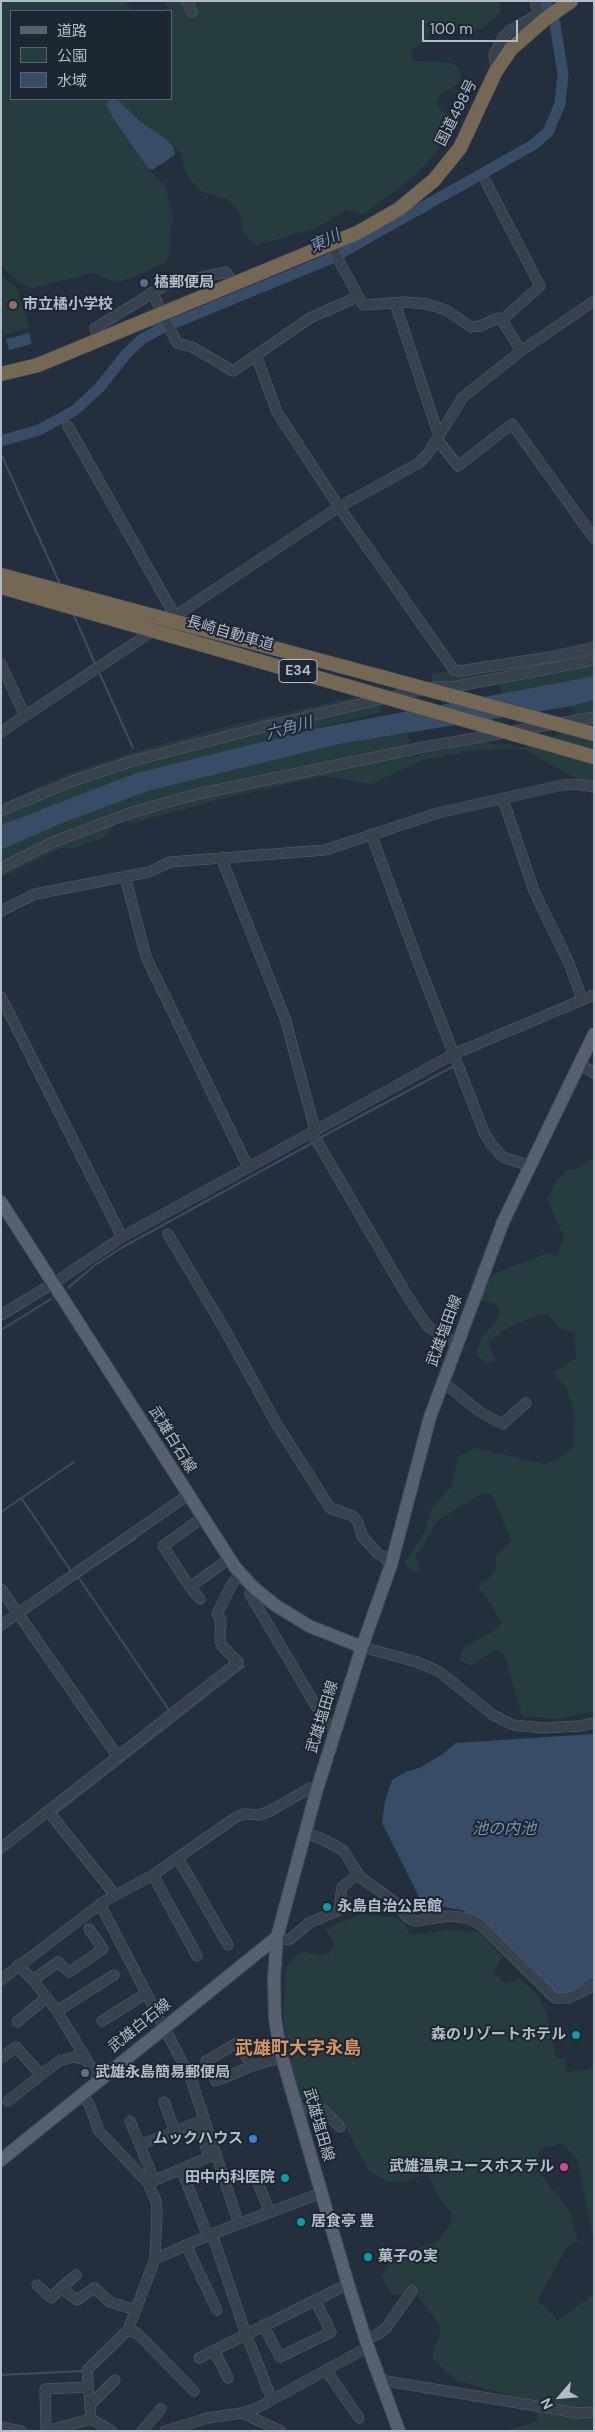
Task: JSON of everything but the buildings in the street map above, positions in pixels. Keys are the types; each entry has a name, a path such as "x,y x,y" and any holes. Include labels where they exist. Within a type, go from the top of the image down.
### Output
{"highway":[{"name":"国道498号","path":"1,374 38,365 99,340 164,317 234,284 332,247 399,209 434,180 460,148 496,71 511,49 542,17 559,10 570,1"},
{"name":"長崎自動車道","path":"1,575 594,734"},
{"name":"長崎自動車道","path":"1,587 594,757"}],"main road":[{"name":"武雄塩田線","path":"399,2431 366,2343 282,2057 275,2019 277,1937 317,1789 362,1647 391,1566 430,1417 444,1383 490,1252 594,1034"},
{"name":"武雄白石線","path":"1,1202 202,1518 240,1573 254,1588 275,1605 309,1626 362,1647"},
{"name":"武雄白石線","path":"1,2160 277,1937"}],"street":[{"path":"187,1 192,12"},
{"path":"535,1 542,17"},
{"path":"486,182 540,286 502,320"},
{"path":"332,247 357,297 363,305 427,304 446,310 471,327 480,326 498,318 502,320 521,351"},
{"path":"99,340 95,328 152,292 177,282 226,272 234,284"},
{"path":"152,292 177,343 192,347 229,370 238,368 310,318 357,297"},
{"path":"1,732 339,508 419,463 427,455 464,397 521,351 594,301"},
{"path":"395,303 439,436 458,466 512,424 594,538"},
{"path":"256,354 277,412 339,508 454,670 458,671 550,657 594,647"},
{"path":"68,426 175,616"},
{"path":"1,811 73,781 133,761 259,728 433,687 453,687 594,660"},
{"path":"1,664 25,716"},
{"path":"1,868 53,842 133,812 193,795 433,745 594,717"},
{"path":"1,911 35,894 149,872 179,860 325,850 438,813 502,798 562,785 577,784 594,787"},
{"path":"502,798 534,891 569,963 582,999"},
{"path":"371,834 454,1054 491,1144 503,1156 530,1166"},
{"path":"221,857 285,1018 316,1137 406,1294 428,1327 458,1344"},
{"path":"125,876 146,957 248,1167"},
{"path":"1,1315 122,1237 248,1167 316,1137 454,1054 594,995"},
{"path":"1,997 122,1237"},
{"path":"580,1064 594,1073"},
{"path":"168,1234 225,1330 276,1423 330,1508 353,1516 358,1522 362,1536 391,1566"},
{"path":"444,1383 480,1412 493,1421 502,1424 526,1403"},
{"path":"1,1625 188,1495"},
{"path":"200,1599 162,1546 202,1518"},
{"path":"190,1587 229,1559"},
{"path":"1,1848 238,1662 222,1646 220,1640 221,1620 217,1614 232,1584 240,1573"},
{"path":"254,1588 250,1594 326,1723 336,1728"},
{"path":"1,1590 118,1757"},
{"path":"362,1647 417,1662 440,1672 493,1716 513,1724 543,1728 579,1726 594,1723"},
{"path":"3,1975 100,1904 178,1858 236,1816 244,1814 259,1815 270,1811 310,1788 317,1789"},
{"path":"49,1812 115,1895"},
{"path":"305,1833 320,1838 343,1850 358,1874 395,1902 407,1917 415,1921 449,1916 468,1918 482,1926 555,1998 568,1998 586,1992 594,1986"},
{"path":"178,1858 228,1945"},
{"path":"153,1874 197,1956"},
{"path":"277,1937 289,1940 309,1923 339,1910 342,1887 358,1874"},
{"path":"100,1904 145,1994 191,2079 220,2172 239,2224"},
{"path":"33,1980 58,1962 69,1972 103,1949 89,1929"},
{"path":"18,1965 33,1980 56,2011 99,2080"},
{"path":"56,2011 114,1975"},
{"path":"102,2021 145,1994"},
{"path":"17,2022 46,1998"},
{"path":"4,2056 16,2047 41,2075"},
{"path":"8,2101 59,2061 74,2057 86,2060"},
{"path":"252,2066 282,2057"},
{"path":"81,2095 89,2104 99,2131 151,2182"},
{"path":"164,2102 175,2131"},
{"path":"296,2109 322,2109 340,2128"},
{"path":"91,2419 87,2370 128,2330 155,2259 156,2201 140,2146 130,2121"},
{"path":"140,2146 198,2122 209,2157 151,2182"},
{"path":"181,2169 210,2235 272,2400"},
{"path":"256,2179 270,2212"},
{"path":"155,2259 187,2248 210,2235 321,2193"},
{"path":"187,2248 217,2310"},
{"path":"37,2286 51,2298 76,2275"},
{"path":"199,2358 348,2284"},
{"path":"62,2288 77,2300 94,2288 110,2302 136,2310"},
{"path":"165,2431 208,2418 242,2413 272,2400 326,2370 386,2328 412,2291"},
{"path":"263,2326 280,2357 331,2332 315,2300"},
{"path":"128,2330 137,2333 194,2391"},
{"path":"214,2350 228,2378"},
{"path":"326,2370 359,2418"},
{"path":"90,2405 115,2380"},
{"path":"380,2380 578,2413 594,2412"},
{"path":"88,2387 44,2388 46,2431 91,2419 112,2431"},
{"path":"142,2431 161,2409"},
{"path":"242,2413 280,2431"},
{"path":"1,2427 22,2431"}],"green space":[{"path":"1,1 126,1 130,10 10,10 10,100 109,100 106,104 115,121 148,168 166,188 173,216 169,256 165,263 128,279 116,282 93,273 32,288 18,282 1,266"},
{"path":"164,1 501,1 500,13 482,29 434,34 411,51 414,61 452,63 460,69 461,75 458,84 441,94 436,102 440,110 454,117 454,132 417,174 363,215 346,210 316,228 258,245 251,242 243,233 242,219 236,208 227,199 202,192 185,172 181,154 166,139 141,122 118,100 172,100 172,10 167,10"},
{"path":"1,276 15,286 30,328 1,336"},
{"path":"594,650 594,676 585,678 502,693 496,676 453,685 433,684 432,673 448,672 453,675 551,660"},
{"path":"356,697 378,704 382,712 136,773 1,825 1,804 70,773 131,753 239,723"},
{"path":"594,700 594,782 572,776 523,749 477,750 423,760 371,784 323,776 217,800 130,824 127,820 115,825 106,837 73,848 61,848 1,877 1,850 60,824 148,791 339,744 408,733 413,757 480,741 496,745 509,744 523,748 575,728 572,706"},
{"path":"594,1158 594,1712 556,1719 522,1716 506,1660 501,1652 496,1650 471,1665 458,1660 464,1647 494,1631 501,1623 491,1604 479,1588 480,1583 489,1578 496,1570 496,1557 511,1540 493,1496 488,1493 479,1495 437,1521 423,1547 415,1554 420,1572 411,1571 405,1562 424,1533 432,1508 451,1487 458,1458 461,1455 475,1448 545,1464 563,1456 574,1446 573,1430 575,1420 571,1401 567,1389 553,1373 576,1358 574,1333 558,1328 549,1315 539,1315 511,1326 492,1339 489,1343 496,1361 487,1363 477,1356 477,1351 482,1337 499,1317 500,1312 495,1303 480,1301 487,1282 493,1274 548,1253 557,1256 564,1237 547,1199 556,1181 567,1170 577,1169"},
{"path":"361,1914 395,1917 403,1922 410,1935 449,1930 479,1932 502,1957 493,1973 505,1983 520,1979 539,1996 546,2012 557,2058 565,2058 566,2072 594,2068 594,2243 578,2160 562,2144 541,2148 533,2165 570,2212 578,2241 566,2248 538,2300 557,2320 594,2294 594,2431 505,2431 537,2421 538,2403 456,2380 433,2359 434,2348 441,2329 436,2320 417,2295 392,2294 381,2277 392,2260 410,2250 437,2242 452,2222 451,2212 441,2200 429,2177 424,2175 405,2182 389,2182 369,2172 347,2130 324,2103 303,2100 299,2097 290,2073 283,2014 287,1967 296,1956 305,1952 320,1956 329,1953 334,1942 325,1929"}],"water":[{"path":"109,100 118,100 141,122 166,139 174,148 175,155 152,170 148,168 115,121 106,104"},
{"path":"29,333 32,344 9,350 6,339"},
{"path":"594,676 594,700 572,706 339,744 148,791 60,824 1,850 1,825 136,773 314,729"},
{"name":"池の内池","path":"594,1734 594,1978 565,1995 554,1993 475,1918 462,1910 431,1905 419,1897 382,1823 385,1801 392,1780 406,1772 421,1767 443,1754 456,1743"}],"waterway":[{"name":"東川","path":"1,441 39,430 74,411 99,388 127,353 142,339 160,329 332,258 533,145 548,132 560,104 563,74 555,24 546,1"},
{"path":"1,454 60,584"},
{"path":"73,613 95,664"},
{"path":"99,672 133,748"},
{"path":"320,1138 452,1067"},
{"path":"68,1288 95,1265 123,1247 314,1142"},
{"path":"1,1330 51,1299"},
{"path":"1,1512 74,1462"},
{"path":"22,1499 71,1571"},
{"path":"96,1565 136,1538"},
{"path":"78,1577 169,1710"},
{"path":"55,1814 244,1666"},
{"path":"1,2375 83,2371"}],"place":[{"name":"橘郵便局","path":"144,283"},
{"name":"市立橘小学校","path":"13,305"},
{"name":"永島自治公民館","path":"327,1907"},
{"name":"森のリゾートホテル","path":"576,2035"},
{"name":"武雄永島簡易郵便局","path":"85,2073"},
{"name":"ムックハウス","path":"253,2139"},
{"name":"武雄温泉ユースホステル","path":"564,2167"},
{"name":"田中内科医院","path":"285,2178"},
{"name":"居食亭 豊","path":"301,2222"},
{"name":"菓子の実","path":"368,2257"}],"district":[{"name":"武雄町大字永島","path":"298,2049"}],"water label":[{"name":"六角川","path":"289,729"}]}
